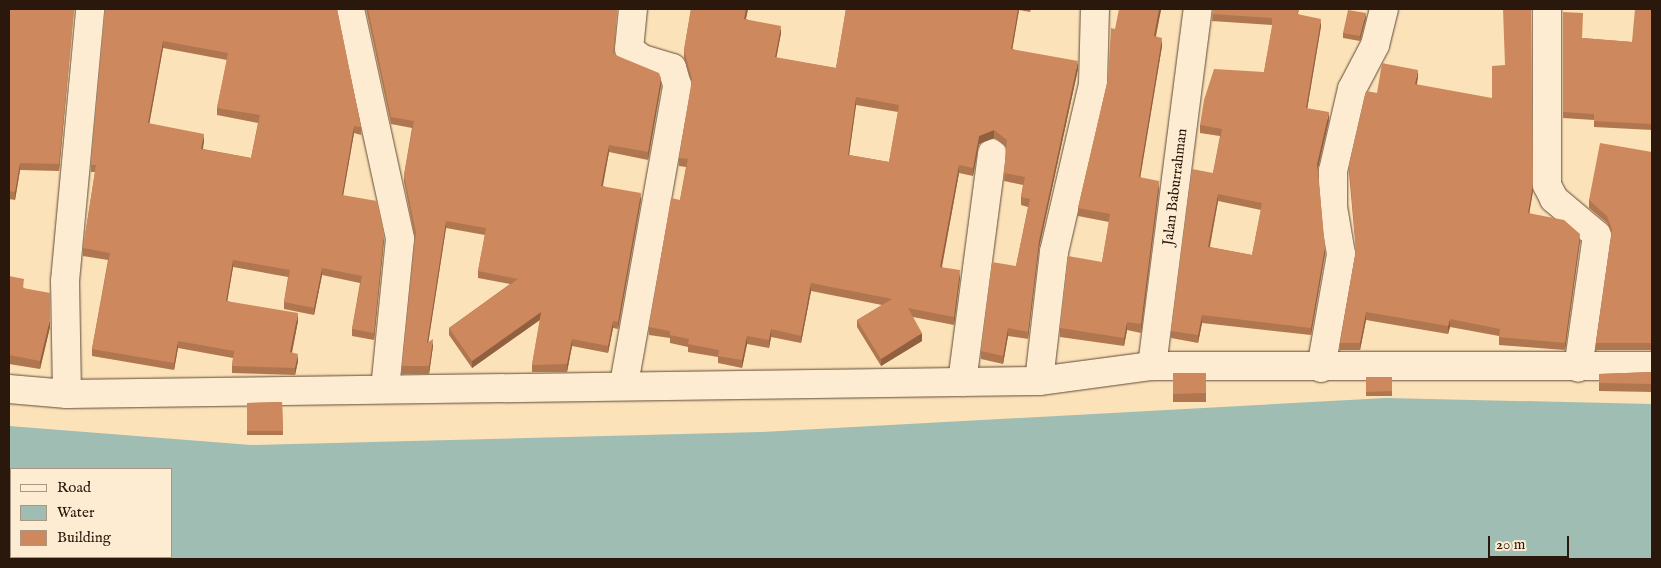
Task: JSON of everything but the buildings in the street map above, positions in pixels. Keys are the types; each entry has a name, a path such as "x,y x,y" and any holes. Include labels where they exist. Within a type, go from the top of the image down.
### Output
{"street":[{"path":"67,394 65,281 90,9"},
{"path":"350,9 400,239 386,388"},
{"path":"624,384 677,85 672,68 642,59 629,49 633,9"},
{"path":"1039,381 1054,252 1093,84 1094,9"},
{"name":"Jalan Baburrahman","path":"1152,366 1198,9"},
{"path":"1321,368 1341,254 1333,207 1334,171 1345,112 1375,45 1384,9"},
{"path":"1547,9 1547,185 1554,199 1597,234 1578,368"},
{"path":"962,382 992,153"},
{"path":"9,389 67,394 624,384 1039,381 1152,366 1321,368 1578,368 1652,366"}],"water":[{"path":"1386,398 1652,404 1652,559 9,559 9,426 251,445 761,432"}]}
